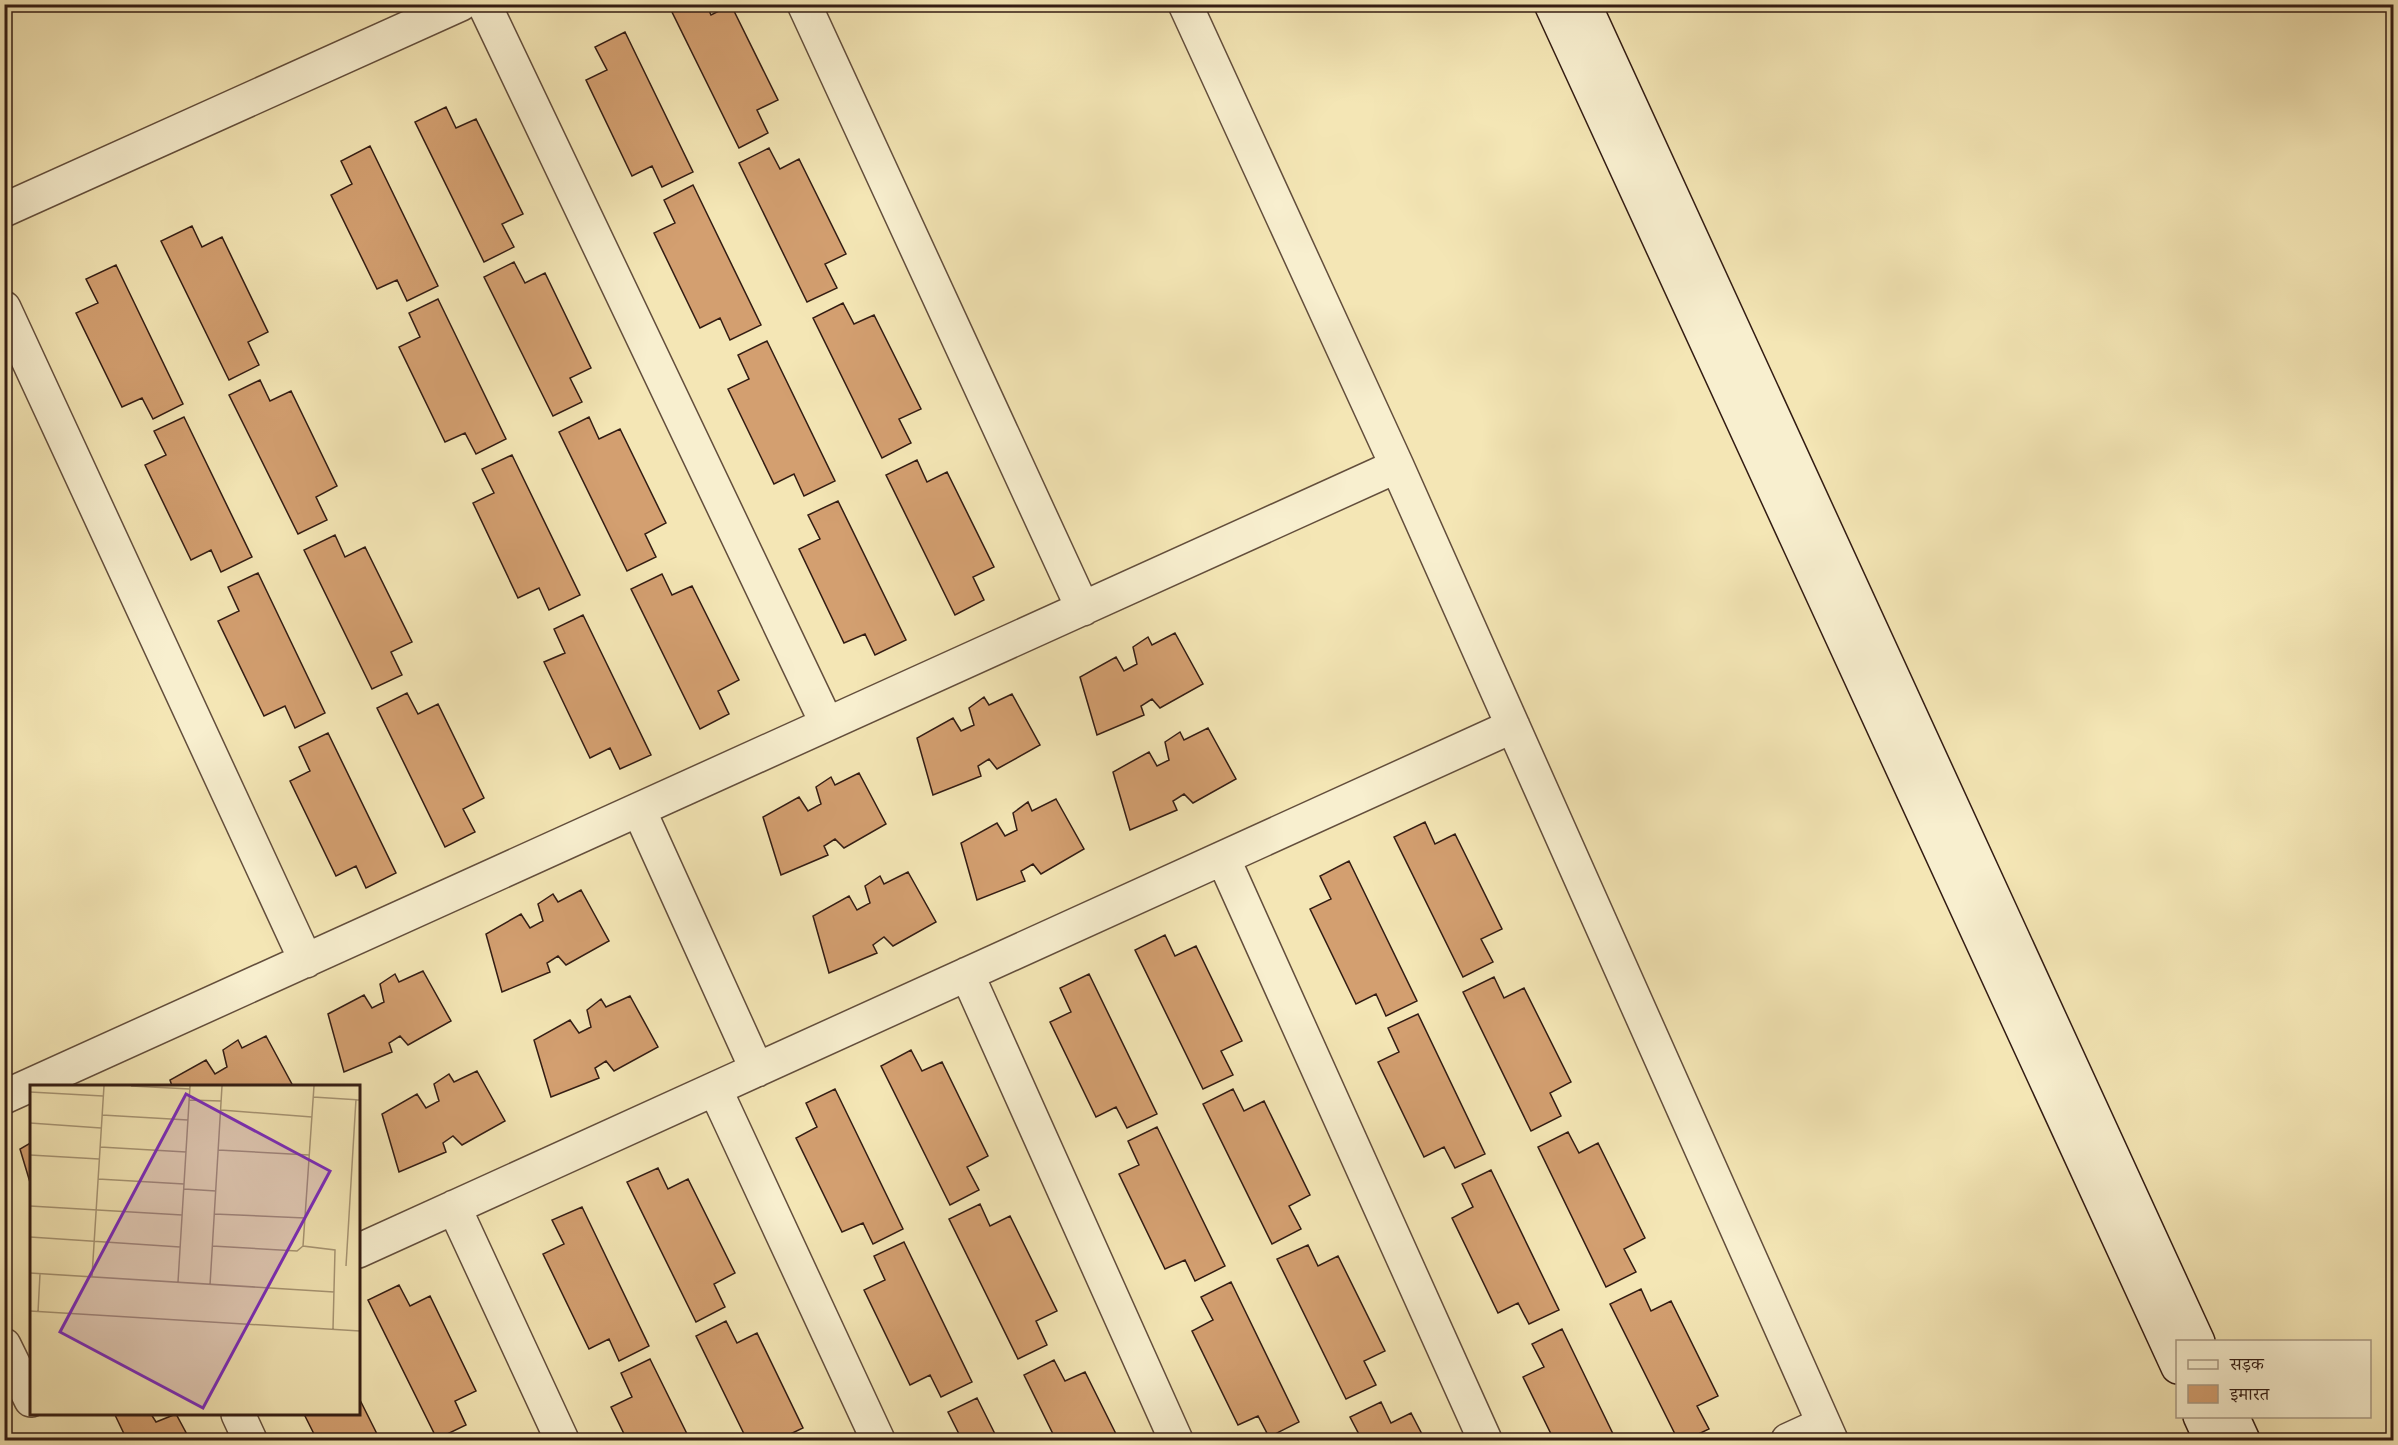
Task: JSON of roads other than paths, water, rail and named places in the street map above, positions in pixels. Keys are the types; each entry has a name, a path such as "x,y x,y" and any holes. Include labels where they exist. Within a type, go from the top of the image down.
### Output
{"street":[{"path":"4,210 461,4"},
{"path":"484,4 827,724"},
{"path":"804,4 1083,609"},
{"path":"1185,4 1397,466 1827,1432 1788,1440"},
{"path":"1551,4 2176,1363"},
{"path":"1584,4 2198,1340"},
{"path":"4,308 306,961"},
{"path":"31,1085 1397,466"},
{"path":"360,1250 1513,726"},
{"path":"639,810 757,1070"},
{"path":"1223,858 1485,1440"},
{"path":"967,974 1176,1440"},
{"path":"4,1097 30,1085"},
{"path":"715,1089 878,1440"},
{"path":"454,1207 562,1440"},
{"path":"4,1345 30,1397"},
{"path":"4,1412 30,1399"},
{"path":"239,1415 250,1440"},
{"path":"2201,1418 2211,1440"},
{"path":"2233,1418 2243,1440"}]}
